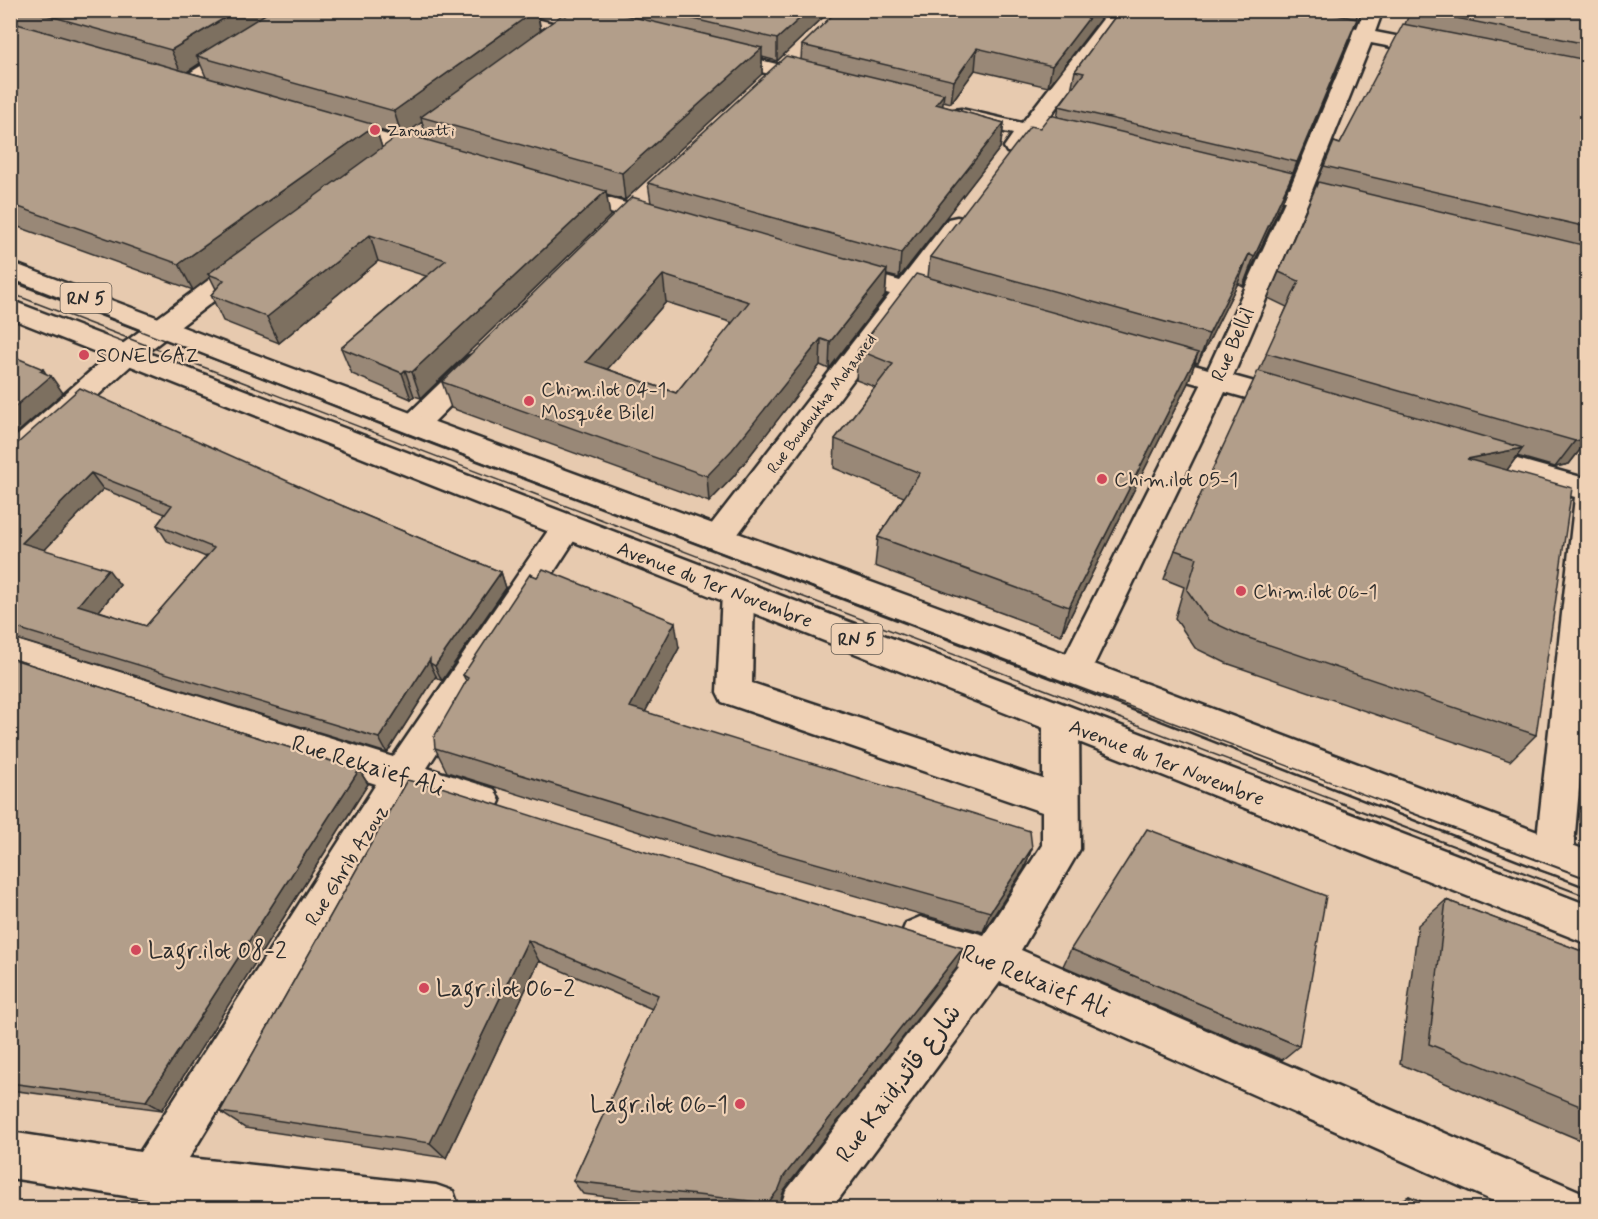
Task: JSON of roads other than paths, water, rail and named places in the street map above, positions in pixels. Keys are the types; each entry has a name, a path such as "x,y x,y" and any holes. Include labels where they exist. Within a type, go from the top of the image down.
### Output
{"street":[{"path":"218,93 174,81 306,10"},
{"path":"534,10 582,16 621,32"},
{"path":"999,169 1120,10"},
{"name":"Rue Bellil","path":"1074,671 1217,380 1298,197 1374,10"},
{"path":"556,35 582,16"},
{"path":"1329,28 1453,53"},
{"path":"702,51 838,85"},
{"path":"765,87 798,56"},
{"path":"938,109 1084,145"},
{"path":"316,122 460,163"},
{"path":"1219,178 1379,217"},
{"path":"540,186 687,228"},
{"name":"Rue Boudoukha Mohamed","path":"718,538 970,206"},
{"path":"10,459 126,354 264,251"},
{"path":"826,268 964,308"},
{"name":"RN 5","path":"10,269 414,425 1074,671 1587,869"},
{"name":"Avenue du 1er Novembre","path":"10,308 1587,925"},
{"path":"414,425 497,343"},
{"path":"1125,354 1318,410"},
{"path":"1442,447 1587,490"},
{"path":"1554,856 1587,500"},
{"name":"Rue Ghrib Azouz","path":"151,1177 402,775 567,527"},
{"path":"738,593 734,692 1061,802"},
{"name":"Rue Rekaïef Ali","path":"10,652 516,812"},
{"name":"Rue Kaïd;شارع قائد","path":"803,1209 993,958 1061,849 1061,720"},
{"name":"Rue Rekaïef Ali","path":"883,926 993,958 1562,1209"},
{"path":"10,1155 151,1177 436,1209"}],"tram line":[{"path":"10,281 539,484 1389,804"},
{"path":"10,293 1344,804"},
{"path":"1340,803 1588,897"},
{"path":"1385,803 1588,879"}],"place":[{"name":"Zarouatti","path":"375,130"},
{"name":"SONELGAZ","path":"84,355"},
{"name":"Chim.ilot 04-1 Mosquée Bilel","path":"529,401"},
{"name":"Chim.ilot 05-1","path":"1102,479"},
{"name":"Chim.ilot 06-1","path":"1241,591"},
{"name":"Lagr.ilot 08-2","path":"136,950"},
{"name":"Lagr.ilot 06-2","path":"424,988"},
{"name":"Lagr.ilot 06-1","path":"740,1104"}]}
